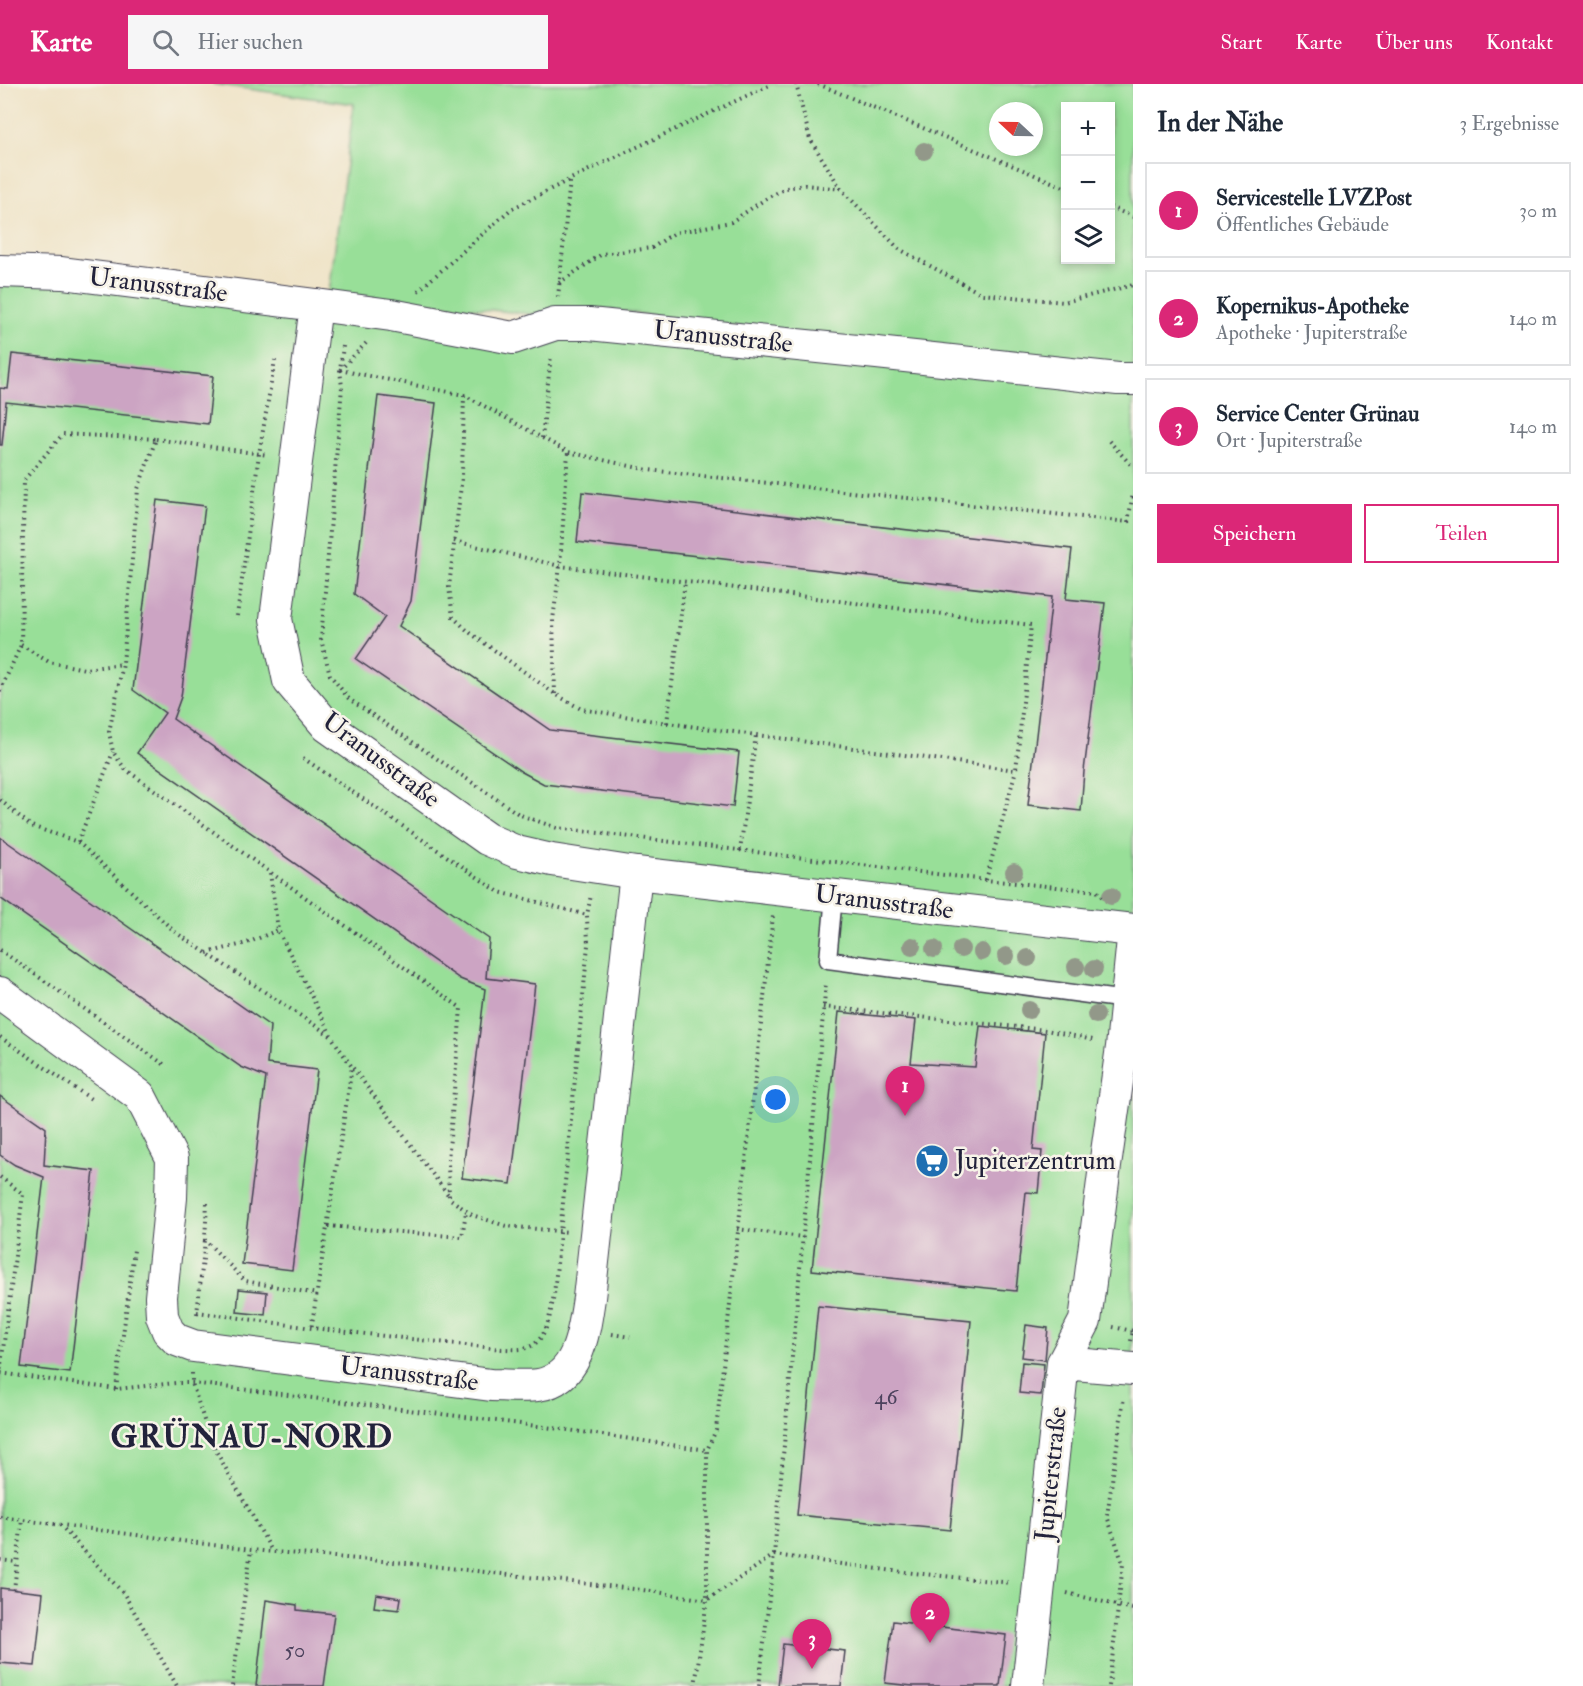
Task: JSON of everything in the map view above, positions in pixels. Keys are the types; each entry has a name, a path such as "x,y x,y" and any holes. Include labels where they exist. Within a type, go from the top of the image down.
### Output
{"street":[{"name":"Uranusstraße","path":"0,271 62,273 347,309 513,338 555,324 589,324 1133,379"},
{"name":"Uranusstraße","path":"316,305 276,619 289,681 327,726 487,839 517,852 636,873 1133,930"},
{"name":"Uranusstraße","path":"0,993 140,1095 172,1158 171,1198 161,1297 162,1316 168,1331 177,1340 193,1346 491,1385 538,1385 556,1379 572,1363 584,1330 636,873"},
{"name":"Jupiterstraße","path":"1028,1686 1063,1363 1085,1321 1105,1166 1127,1047 1126,1000 1133,939"},
{"path":"1063,1363 1130,1369"}],"lane":[{"path":"834,896 828,960 1126,1000"}],"path":[{"path":"340,370 391,315 511,209 772,84"},
{"path":"796,84 810,139 841,189 899,249 981,294 1064,302 1133,285"},
{"path":"818,84 1061,186"},
{"path":"542,438 570,180"},
{"path":"559,283 602,254 652,248 674,233 731,222 786,188 805,185 841,189"},
{"path":"1115,209 1133,217"},
{"path":"347,309 340,370 342,387 321,639 330,675 350,699 520,815 556,828 986,880"},
{"path":"237,616 259,454 275,360"},
{"path":"307,365 464,395 568,452 648,470 1128,522 1133,519"},
{"path":"464,395 462,477 449,587 453,617 469,632 555,694 580,709 667,723 1016,770"},
{"path":"0,691 21,645 24,480 63,434 156,439 297,460"},
{"path":"156,439 138,489 123,664 109,732 113,752 125,769 461,1008 448,1161 449,1198"},
{"path":"1109,441 1133,467"},
{"path":"555,694 553,620 560,566 568,452"},
{"path":"1128,522 1133,493"},
{"path":"454,542 560,566 1030,625 1016,770 977,913"},
{"path":"667,723 684,582"},
{"path":"21,645 49,662 85,669 123,664"},
{"path":"735,885 756,735"},
{"path":"78,842 113,752"},
{"path":"303,758 499,892 588,915"},
{"path":"0,800 32,826 78,842 175,932 331,1036"},
{"path":"197,1312 312,1328 502,1349 527,1348 536,1343 546,1330 554,1295 588,945 588,915 603,834"},
{"path":"270,872 278,930 331,1036 449,1198 472,1215 507,1226 596,1234"},
{"path":"695,1686 707,1600 707,1450 716,1430 776,889"},
{"path":"207,953 247,943 278,930"},
{"path":"0,950 165,1065"},
{"path":"759,1686 774,1555 828,960"},
{"path":"823,1007 1046,1029 1127,1047"},
{"path":"0,1037 92,1100"},
{"path":"313,1319 352,1067"},
{"path":"0,1177 23,1194 0,1373 116,1389 192,1383 561,1429 707,1450"},
{"path":"207,1203 193,1346 192,1383 212,1442 272,1551"},
{"path":"327,1226 462,1238 467,1211"},
{"path":"737,1229 803,1237"},
{"path":"116,1389 135,1240"},
{"path":"205,1240 245,1281 317,1294"},
{"path":"1109,1686 1122,1564 1107,1516 1130,1369 1133,1330"},
{"path":"0,1517 251,1550 406,1563 651,1591 707,1600 774,1555 894,1571 1039,1586 1133,1609"},
{"path":"14,1590 22,1520"},
{"path":"59,1524 124,1594 177,1686"},
{"path":"232,1686 251,1550"},
{"path":"0,1560 17,1562"}],"green space":[{"path":"213,84 1133,84 1133,375 1118,377 603,309 549,316 329,293 354,104"},
{"path":"0,271 391,315 555,324 1118,379 1133,401 1133,1686 0,1686"}],"building":[{"path":"12,354 213,376 208,424 6,402 2,445 0,445 0,388 8,389"},
{"path":"378,396 436,403 411,601 399,626 550,730 739,752 733,807 544,784 522,772 356,659 385,617 354,594"},
{"path":"582,492 1072,549 1066,599 1105,603 1081,811 1028,805 1052,597 577,542"},
{"path":"157,500 205,506 181,697 173,719 489,939 486,978 535,984 511,1184 462,1178 485,989 460,979 137,753 165,713 133,690"},
{"path":"0,837 270,1026 267,1064 317,1070 292,1270 242,1264 266,1077 241,1067 0,898"},
{"name":"Jupiterzentrum","path":"839,1012 916,1020 911,1063 975,1067 980,1026 1045,1033 1033,1150 1042,1151 1038,1193 1026,1192 1016,1291 812,1270"},
{"path":"0,1096 46,1128 44,1165 94,1171 70,1373 21,1367 44,1177 15,1165 0,1155"},
{"path":"239,1289 267,1292 265,1315 237,1312"},
{"path":"818,1306 971,1321 950,1530 797,1515"},
{"path":"1026,1325 1048,1328 1045,1360 1022,1357"},
{"path":"1022,1362 1044,1364 1041,1395 1019,1393"},
{"path":"0,1588 43,1593 35,1666 0,1663"},
{"path":"376,1594 401,1598 399,1610 374,1607"},
{"path":"266,1600 297,1605 297,1610 334,1614 324,1686 256,1686"},
{"path":"893,1621 1006,1635 1000,1686 913,1686 885,1683"},
{"path":"783,1644 845,1651 841,1686 778,1686"}],"place":[{"name":"Servicestelle LVZPost","path":"905,1116"},
{"name":"Jupiterzentrum","path":"932,1161"},
{"name":"Kopernikus-Apotheke","path":"930,1643"},
{"name":"Service Center Grünau","path":"812,1669"}],"district":[{"name":"GRÜNAU-NORD","path":"252,1437"}]}
